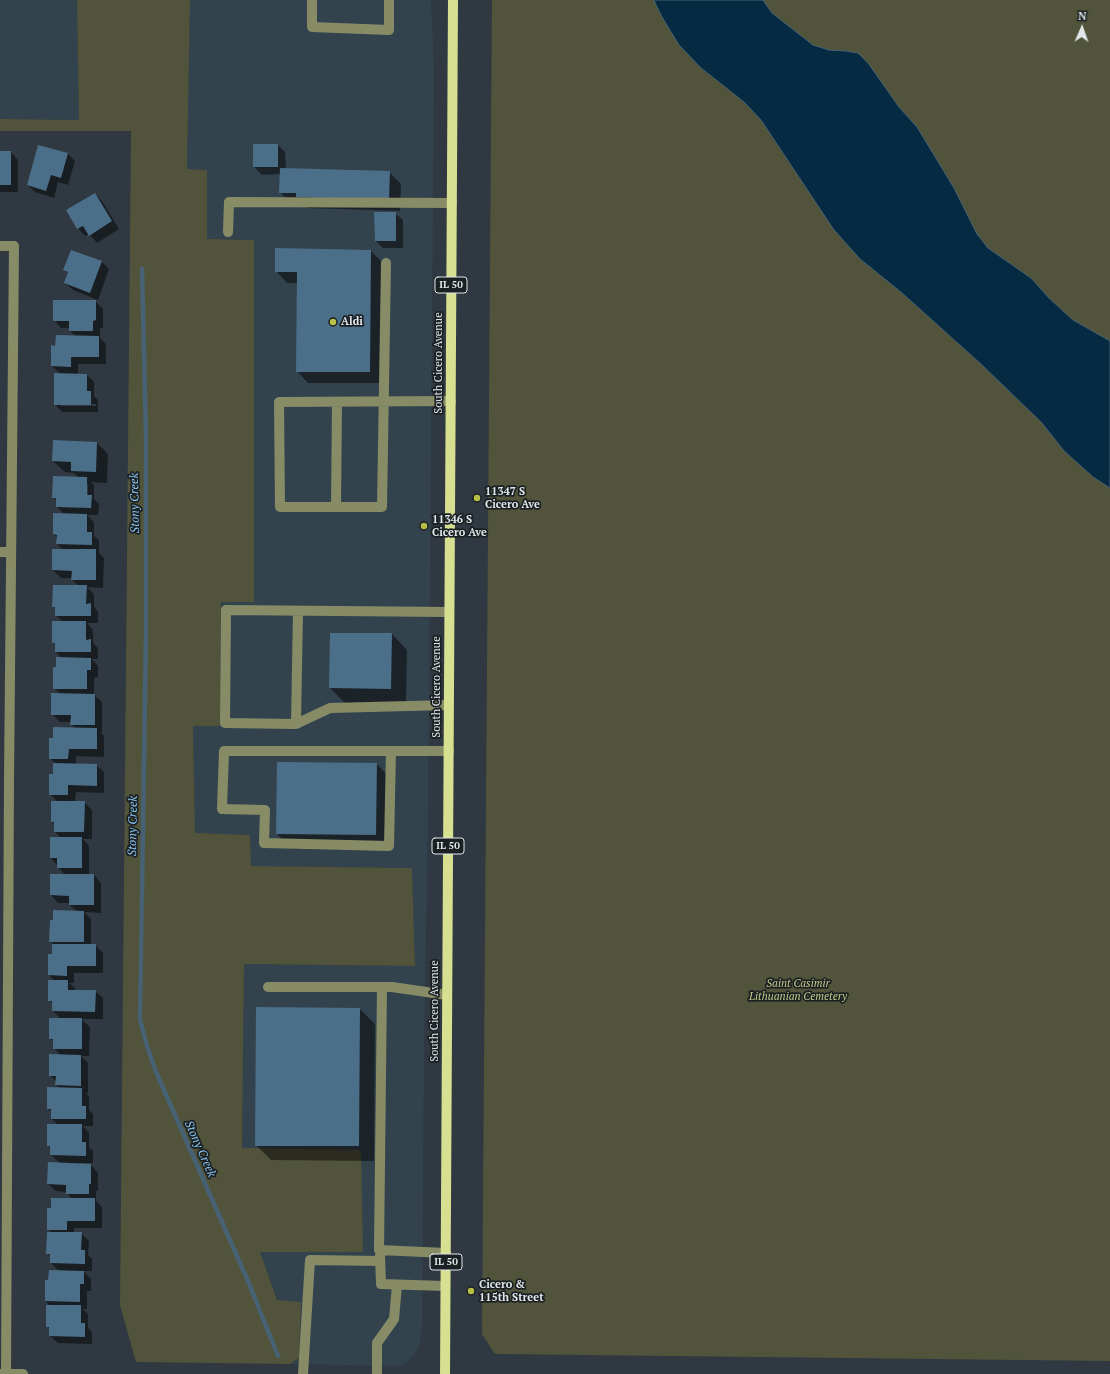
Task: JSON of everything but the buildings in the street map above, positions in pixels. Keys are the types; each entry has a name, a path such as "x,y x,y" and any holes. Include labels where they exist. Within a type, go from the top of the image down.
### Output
{"main road":[{"name":"South Cicero Avenue","path":"445,1374 453,0"}],"street":[{"path":"312,0 312,27 389,30 389,0"},
{"path":"228,232 229,202 452,203"},
{"path":"0,246 14,246 5,552 3,1235 6,1374"},
{"path":"386,263 384,402 382,507 280,507 279,402 384,402 451,401"},
{"path":"336,507 337,402"},
{"path":"449,612 226,610 225,723 296,724 330,708 449,705"},
{"path":"296,724 298,611"},
{"path":"392,751 389,846 264,844 265,810 222,809 224,751 392,751 449,751"},
{"path":"268,987 392,987 447,995"},
{"path":"382,987 379,1250 381,1284 445,1286"},
{"path":"379,1250 446,1253"},
{"path":"303,1374 310,1260 380,1261"},
{"path":"377,1374 377,1342 394,1319 397,1285"},
{"path":"0,1374 23,1374"}],"shaded area":[{"path":"0,0 77,0 79,120 0,119"},
{"path":"190,0 431,0 434,71 422,1322 420,1345 413,1357 400,1366 290,1364 295,1362 301,1302 277,1300 260,1251 361,1150 242,1148 244,964 415,966 412,868 251,866 250,835 195,833 193,726 220,725 221,602 254,602 254,240 207,239 207,170 187,169"}],"green space":[{"path":"77,0 190,0 187,169 207,170 207,239 254,240 254,602 221,602 220,726 193,726 195,833 250,835 251,866 412,868 415,966 244,964 242,1148 361,1150 363,1252 260,1252 277,1300 301,1302 299,1358 290,1364 136,1362 120,1305 131,131 0,131 0,119 79,120"},
{"name":"Saint Casimir Lithuanian Cemetery","path":"492,0 1110,0 1110,1361 499,1354 494,1353 482,1334"}],"water":[{"path":"654,0 763,0 772,13 813,45 829,50 858,53 868,63 899,107 917,127 954,188 977,234 988,248 1031,278 1049,298 1073,320 1110,341 1110,488 1093,477 1064,451 1042,423 982,365 902,293 860,259 834,230 761,120 744,102 701,68 679,45 662,17"}],"waterway":[{"name":"Stony Creek","path":"142,269 146,437 146,632 140,1019 156,1072 248,1281 278,1356"}],"place":[{"name":"Aldi","path":"333,322"},
{"name":"11347 S Cicero Ave","path":"477,498"},
{"name":"11346 S Cicero Ave","path":"424,526"},
{"name":"Cicero & 115th Street","path":"471,1291"}]}
